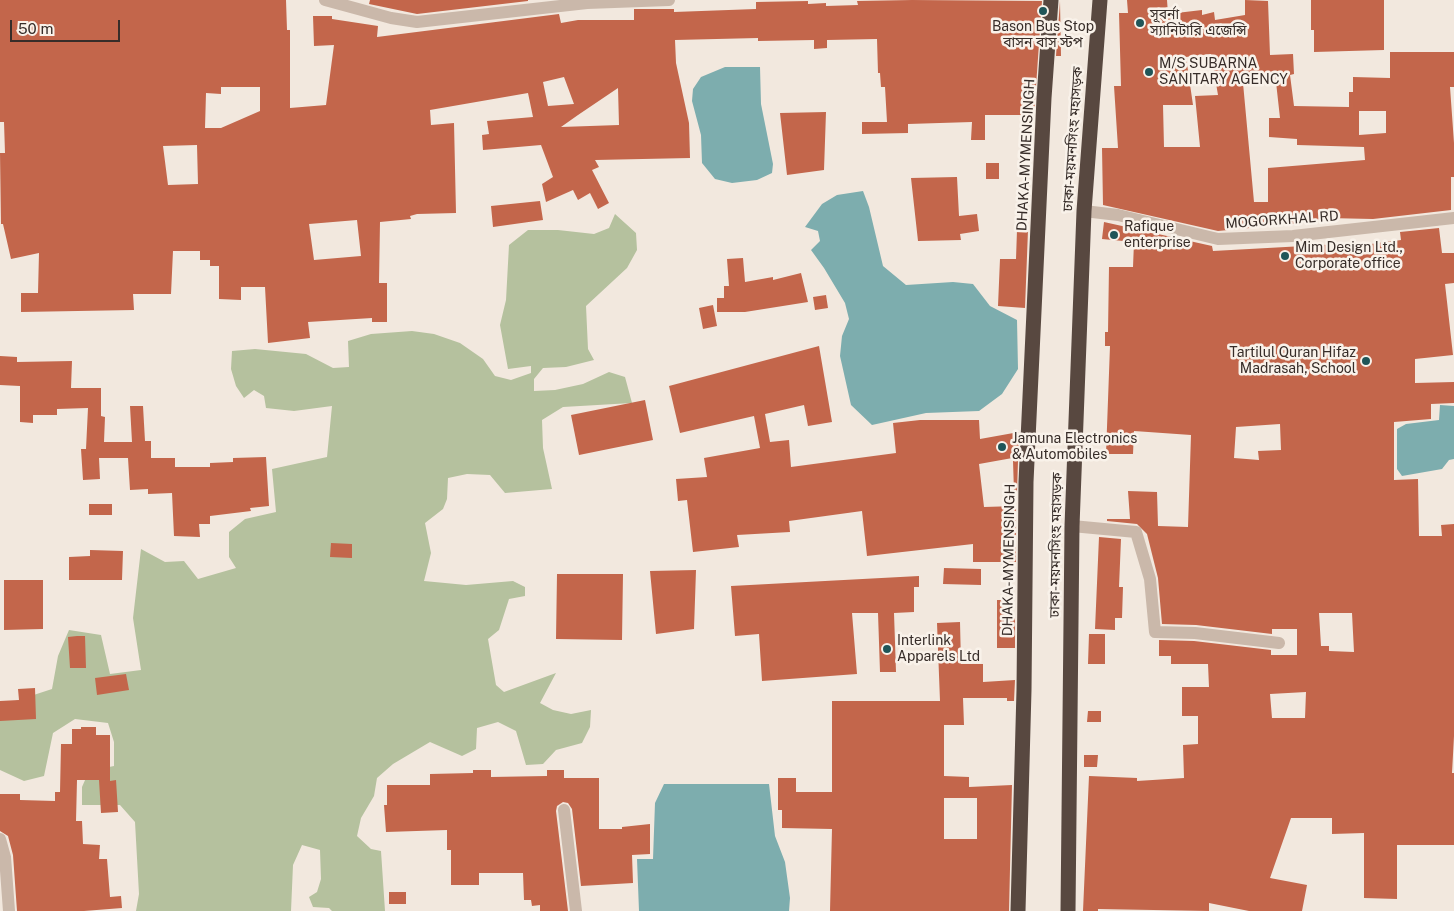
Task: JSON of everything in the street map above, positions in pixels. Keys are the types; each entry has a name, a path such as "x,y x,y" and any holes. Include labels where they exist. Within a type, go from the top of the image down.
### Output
{"highway":[{"name":"DHAKA-MYMENSINGH","path":"1018,911 1024,690 1026,482 1044,98 1051,0"},
{"name":"ঢাকা-ময়মনসিংহ মহাসড়ক","path":"1068,911 1072,526 1084,212 1100,0"}],"street":[{"path":"324,0 355,10 417,22 587,3 669,0"},
{"name":"MOGORKHAL RD","path":"1084,212 1118,215 1218,239 1293,236 1454,218"},
{"path":"1072,526 1136,532 1150,579 1155,632 1195,633 1279,643"},
{"path":"564,810 576,911"},
{"path":"0,839 4,857 9,911"}],"green space":[{"path":"615,214 636,233 637,250 627,268 586,306 588,349 594,360 566,367 543,368 534,379 534,391 555,390 583,384 609,372 625,377 632,403 563,407 542,420 543,448 552,489 505,493 490,475 467,474 448,478 447,499 443,509 425,523 431,553 424,581 466,585 513,581 525,587 525,596 509,599 499,630 488,639 496,685 504,692 556,673 540,703 553,710 571,714 591,710 590,727 582,743 556,750 543,764 526,765 516,731 498,722 477,728 476,749 462,756 430,742 393,764 377,778 374,796 361,818 357,836 371,849 381,851 385,911 332,911 329,908 313,907 309,897 317,892 321,879 320,850 302,845 293,865 291,911 136,911 139,894 135,822 120,805 82,805 82,787 89,771 114,766 114,742 108,723 75,719 53,733 44,776 24,781 0,770 0,706 52,689 58,656 69,630 101,635 110,674 141,670 133,618 141,549 165,562 184,561 198,579 236,568 229,557 229,532 245,519 276,512 272,469 327,457 332,406 294,411 266,408 264,396 254,390 244,398 236,386 231,369 232,351 255,349 306,354 333,368 349,367 348,341 371,334 412,331 434,334 460,343 483,359 495,376 511,380 531,373 531,366 508,369 500,325 506,300 509,245 528,230 558,230 594,234 609,228"}],"water":[{"path":"725,67 760,67 761,104 773,164 772,173 757,180 732,183 715,179 702,163 701,135 692,101 693,89 701,77"},
{"path":"863,191 869,207 883,266 906,285 953,282 973,284 990,306 1017,320 1018,369 1002,394 979,411 926,413 872,425 851,405 840,356 842,336 849,319 845,303 811,250 820,241 818,231 805,227 822,204 837,195"},
{"path":"1440,405 1454,406 1454,459 1449,460 1442,469 1402,476 1397,469 1397,429 1406,424 1439,420"},
{"path":"664,784 769,784 775,836 785,862 790,898 789,911 639,911 637,859 653,859 655,803"}],"building":[{"path":"0,0 286,0 287,30 290,30 290,108 326,105 334,45 314,46 313,16 332,16 332,19 378,26 377,37 559,14 561,23 578,20 634,20 634,9 674,9 674,12 756,9 756,2 808,1 808,4 826,3 826,6 858,5 857,1 1042,1 1034,115 985,115 985,140 971,140 972,122 908,124 908,133 862,134 862,122 887,122 885,87 881,87 880,73 878,73 877,39 827,40 827,48 814,49 814,40 758,41 758,38 675,40 676,63 689,123 690,158 595,160 599,167 592,170 609,203 598,209 590,193 578,200 573,190 546,202 542,184 553,177 541,145 483,150 482,135 489,134 487,121 533,117 528,93 430,110 431,125 454,123 456,213 417,214 410,216 411,219 380,222 379,283 387,283 387,322 372,322 372,318 308,322 310,338 268,343 265,287 241,287 241,300 219,299 219,266 210,266 210,260 200,260 200,251 173,251 171,294 133,294 134,310 21,312 21,293 38,293 39,253 11,259 3,224 1,224 0,153 5,153 4,122 0,122","holes":["564,77 574,104 548,106 543,82","221,87 260,87 260,111 221,128 205,128 206,93 221,94","618,88 619,125 561,127","197,145 198,184 168,185 163,146","357,220 361,256 314,260 309,224"]},
{"path":"370,0 528,1 417,14 369,4"},
{"path":"1127,0 1167,0 1168,14 1202,10 1202,15 1214,12 1215,20 1245,15 1245,0 1268,1 1270,55 1293,54 1294,74 1290,75 1294,106 1349,107 1349,92 1353,92 1353,77 1390,78 1390,52 1454,52 1454,87 1450,87 1454,143 1454,177 1451,177 1451,210 1373,219 1327,218 1302,223 1218,231 1103,205 1102,148 1118,148 1114,86 1121,86 1119,13 1128,13","holes":["1211,54 1218,95 1195,96 1200,147 1164,147 1163,105 1193,105 1186,57","1275,73 1280,118 1269,118 1269,137 1297,139 1297,145 1364,147 1365,160 1268,168 1268,202 1254,202 1243,83 1246,83 1245,77","1359,111 1386,111 1386,133 1359,135"]},
{"path":"1311,0 1384,0 1384,50 1314,52 1314,30 1311,30"},
{"path":"1060,1 1061,56 1056,56"},
{"path":"826,112 824,170 787,175 780,113"},
{"path":"986,163 999,163 999,179 986,179"},
{"path":"957,177 959,216 977,214 979,231 960,234 961,240 918,241 911,178"},
{"path":"540,201 543,220 493,227 491,206"},
{"path":"1104,222 1212,246 1213,251 1340,244 1341,248 1401,240 1400,232 1439,228 1442,253 1454,253 1454,283 1445,284 1453,355 1415,359 1415,383 1454,382 1454,403 1431,404 1431,419 1394,422 1394,480 1418,479 1419,536 1442,536 1441,525 1454,524 1454,736 1452,773 1454,773 1454,845 1397,845 1397,899 1364,898 1364,833 1332,834 1332,818 1291,818 1270,878 1307,885 1302,911 1249,911 1209,903 1209,911 1098,909 1098,911 1083,911 1089,776 1137,778 1137,781 1184,778 1183,745 1198,744 1198,716 1182,716 1182,687 1209,687 1208,664 1171,664 1171,656 1159,656 1159,640 1194,641 1271,650 1271,655 1297,655 1297,629 1272,629 1272,634 1196,625 1162,624 1158,578 1147,534 1137,524 1107,521 1107,519 1130,519 1128,491 1157,492 1158,526 1188,527 1191,435 1134,431 1133,454 1106,454 1110,346 1105,346 1105,332 1108,332 1109,267 1133,267 1134,242 1102,239","holes":["1280,424 1281,450 1258,451 1259,460 1234,458 1236,427","1319,613 1352,613 1354,652 1329,651 1329,646 1321,646","1306,692 1305,718 1272,718 1270,694"]},
{"path":"1017,230 1028,230 1025,308 998,306 1000,259 1016,259"},
{"path":"743,258 745,282 773,277 773,280 801,273 808,302 745,312 717,312 717,298 724,298 724,286 729,286 727,259"},
{"path":"826,295 828,308 815,310 813,297"},
{"path":"713,305 717,326 703,329 699,308"},
{"path":"819,346 832,422 808,426 804,405 765,414 770,442 789,440 791,467 896,453 893,423 920,420 979,420 980,439 1019,432 1018,457 979,464 984,507 1016,506 1016,562 973,562 973,544 867,556 862,511 789,521 790,532 737,535 739,547 693,552 687,500 678,501 676,479 707,477 704,458 760,448 754,416 680,433 669,386"},
{"path":"0,356 17,357 17,362 72,361 71,388 101,388 101,416 105,417 104,442 132,442 130,406 143,406 145,441 151,441 151,458 175,458 175,467 210,467 210,463 233,462 233,458 266,457 269,506 250,508 251,511 210,516 210,524 199,524 200,537 174,536 172,493 148,494 148,489 130,490 128,458 99,458 100,479 83,480 81,449 86,449 88,408 57,409 57,415 33,415 33,423 20,422 20,386 0,385"},
{"path":"645,400 653,440 579,455 571,415"},
{"path":"1013,461 1018,461 1017,492 1014,492"},
{"path":"89,504 112,504 112,515 89,515"},
{"path":"1099,537 1121,539 1119,587 1123,587 1122,618 1115,618 1115,630 1095,629"},
{"path":"331,543 352,544 352,558 330,557"},
{"path":"90,550 123,551 122,580 69,580 69,557 90,556"},
{"path":"944,568 981,569 981,585 943,584"},
{"path":"696,570 694,629 656,634 650,571"},
{"path":"557,574 623,574 622,640 556,639"},
{"path":"919,576 919,587 914,587 914,612 894,613 896,672 880,672 878,613 852,613 857,674 762,681 759,634 735,636 731,586"},
{"path":"4,580 43,580 43,629 4,630"},
{"path":"997,600 1011,600 1011,618 1015,618 1015,648 997,648"},
{"path":"960,622 961,664 983,664 983,682 1015,680 1014,701 1007,701 1007,698 963,698 964,725 944,725 944,776 969,777 969,787 1012,785 1009,911 830,911 832,829 782,828 782,810 778,810 778,778 796,778 796,792 832,792 832,701 940,701 937,623","holes":["944,798 977,798 977,839 944,839"]},
{"path":"1089,634 1105,634 1105,664 1088,664"},
{"path":"85,636 86,668 70,668 68,637"},
{"path":"126,674 129,690 97,695 95,678"},
{"path":"35,688 36,719 0,721 0,701 19,700 18,689"},
{"path":"1088,711 1101,711 1101,722 1087,722"},
{"path":"81,727 96,727 96,735 110,735 110,781 116,780 118,812 101,813 99,780 77,780 76,821 82,821 83,844 100,845 99,859 107,859 110,897 121,896 122,908 84,911 17,911 13,855 8,836 0,831 0,794 20,794 20,800 55,801 55,792 60,792 61,744 72,744 72,729 81,729"},
{"path":"1084,755 1098,755 1097,767 1084,767"},
{"path":"473,770 491,770 491,777 547,776 547,770 564,770 564,778 599,778 599,829 622,829 622,827 650,824 650,854 632,855 633,883 581,886 572,809 568,803 563,802 557,806 556,811 568,911 540,911 540,905 532,906 531,900 524,900 523,873 479,873 479,885 451,885 451,850 447,850 447,830 386,832 384,805 387,805 387,785 430,785 430,774 473,773"},
{"path":"389,892 406,892 406,904 389,904"}],"place":[{"name":"Bason Bus Stop বাসন বাস স্টপ","path":"1043,11"},
{"name":"সূবর্না স্যানিটারি এজেন্সি","path":"1140,23"},
{"name":"M/S SUBARNA SANITARY AGENCY","path":"1149,72"},
{"name":"Rafique enterprise","path":"1114,235"},
{"name":"Mim Design Ltd., Corporate office","path":"1285,256"},
{"name":"Tartilul Quran Hifaz Madrasah, School","path":"1366,361"},
{"name":"Jamuna Electronics & Automobiles","path":"1002,447"},
{"name":"Interlink Apparels Ltd","path":"887,649"}]}
